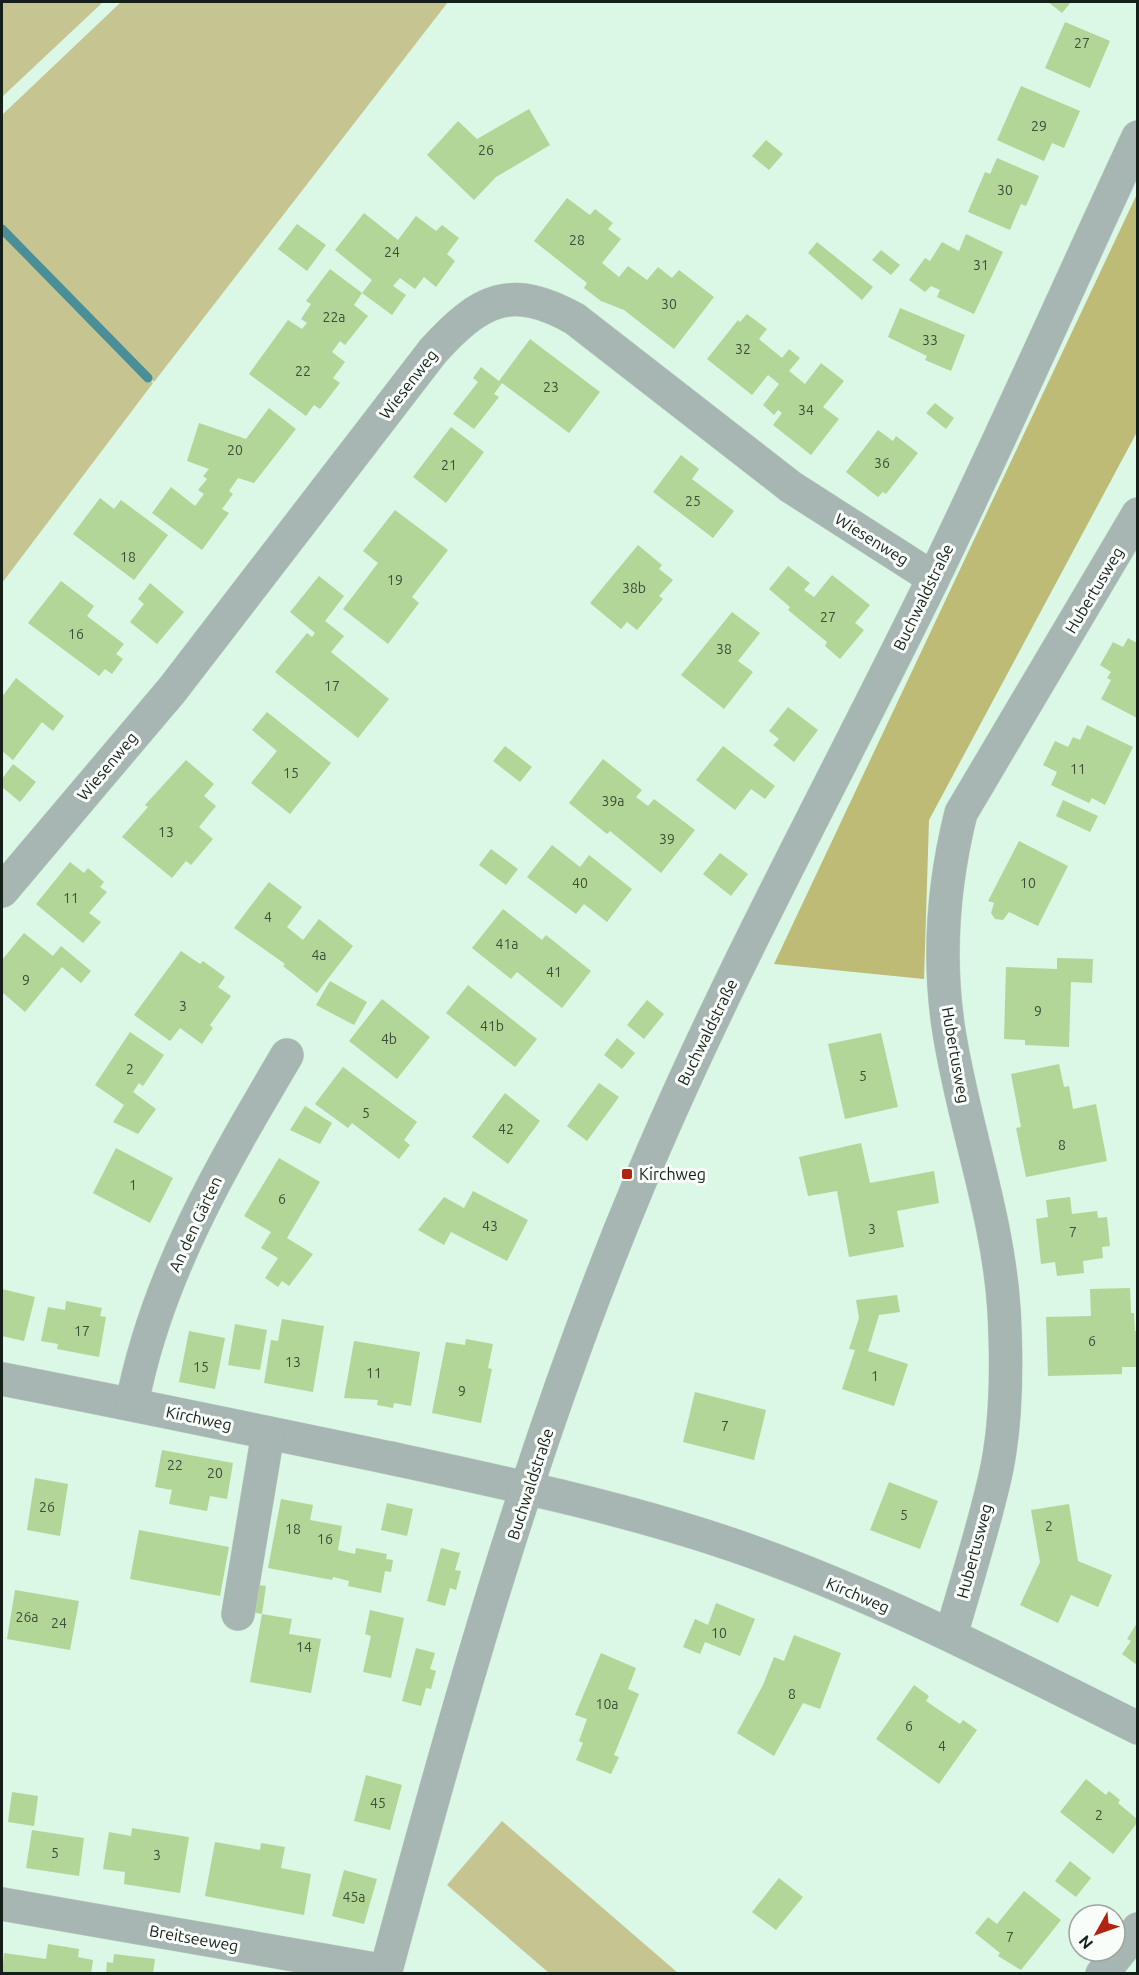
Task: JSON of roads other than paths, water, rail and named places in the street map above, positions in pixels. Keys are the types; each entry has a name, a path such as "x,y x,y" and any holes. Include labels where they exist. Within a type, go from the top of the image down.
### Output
{"street":[{"name":"Buchwaldstraße","path":"386,1972 457,1709 586,1315 690,1063 933,578 1137,137"},
{"name":"Wiesenweg","path":"2,891 172,690 433,351 466,320 496,302 511,298 536,300 575,319 790,487 933,578"},
{"name":"Hubertusweg","path":"951,1635 995,1476 1000,1444 1004,1340 1000,1269 948,1024 944,919 951,853 961,813 1137,514"},
{"name":"An den Gärten","path":"132,1404 147,1341 177,1260 208,1192 287,1055"},
{"name":"Kirchweg","path":"2,1379 268,1432 528,1488 636,1515 734,1546 824,1580 951,1635 1137,1728"},
{"path":"238,1614 268,1432"},
{"name":"Breitseeweg","path":"2,1904 386,1972"},
{"path":"1102,1974 1137,1929"}],"waterway":[{"path":"2,229 148,378"}],"place":[{"name":"Kirchweg","path":"627,1174"}]}
